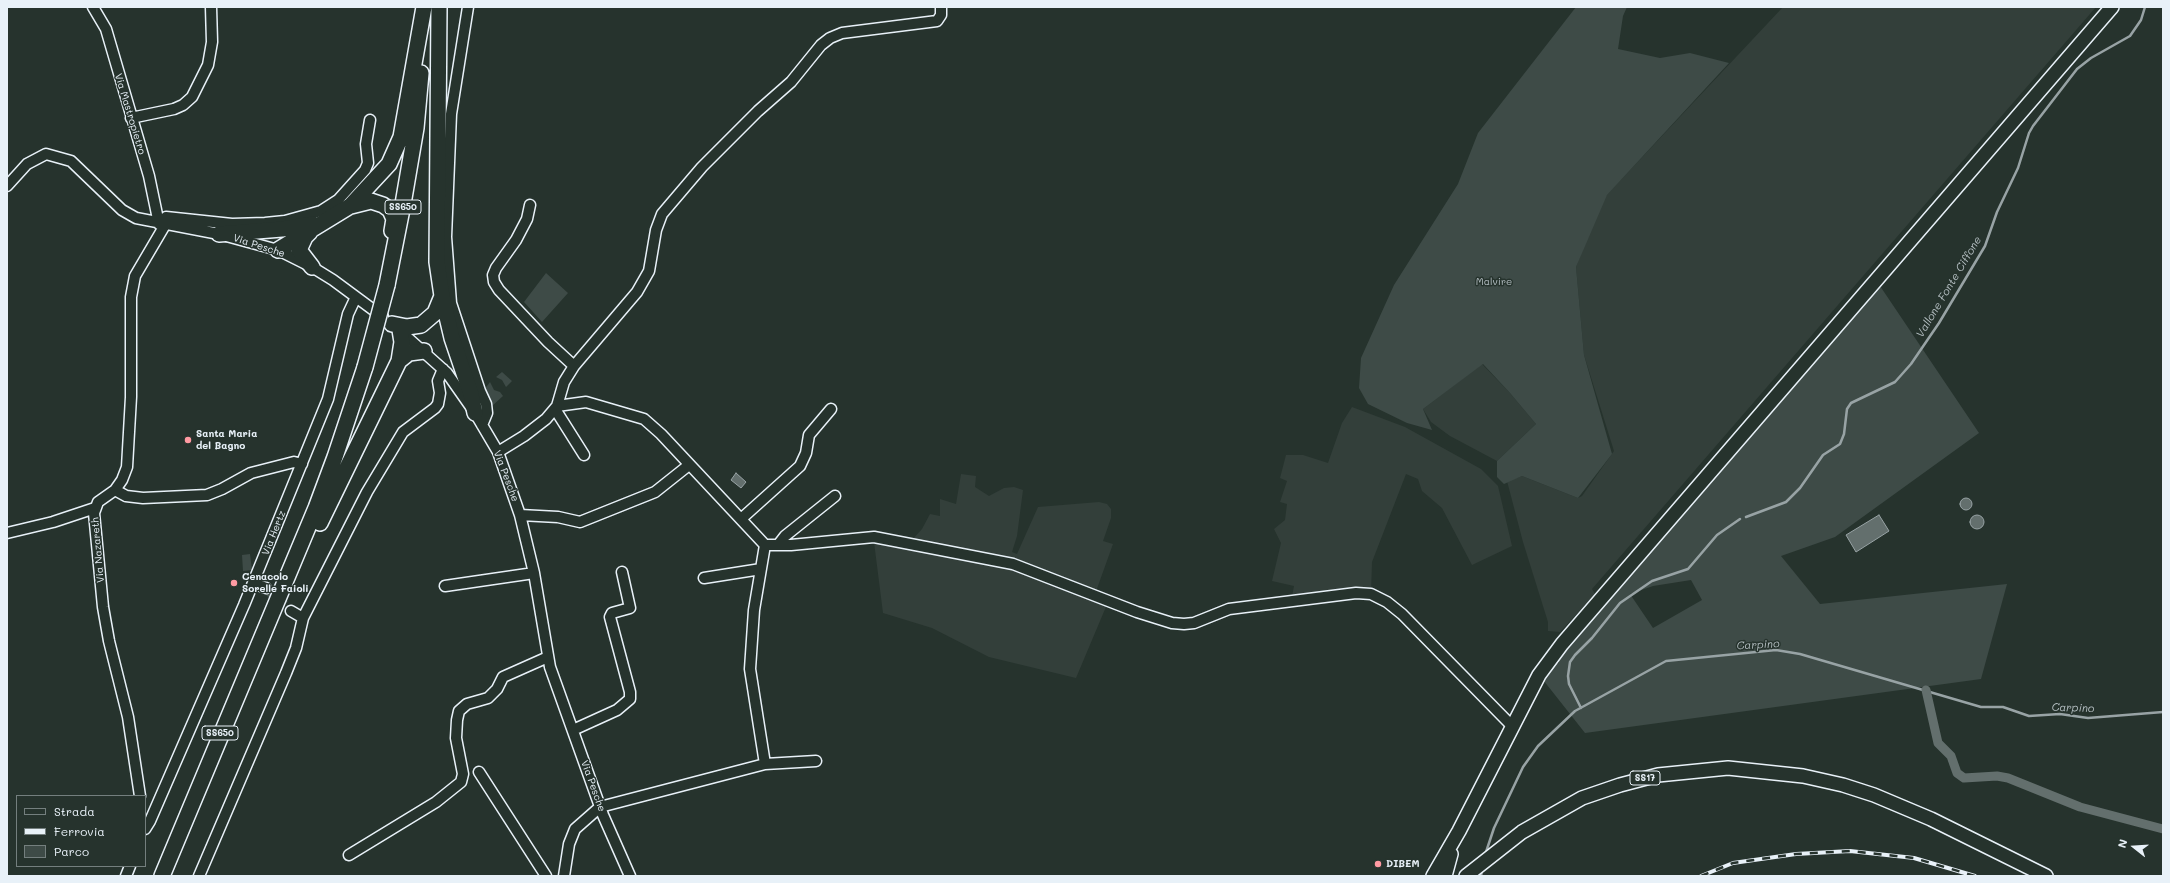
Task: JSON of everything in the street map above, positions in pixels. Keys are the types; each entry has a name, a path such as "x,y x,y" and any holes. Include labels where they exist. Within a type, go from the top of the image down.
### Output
{"highway":[{"path":"350,206 389,164 401,137 425,7"},
{"name":"SS650","path":"162,876 273,590 335,457 365,367 387,285 416,128 425,7"},
{"path":"439,7 437,254 442,296 452,338 479,419"},
{"path":"278,250 350,206 371,201 383,205 390,210 394,219 387,285"},
{"path":"219,234 297,227 320,223"},
{"path":"312,267 302,255 300,246 305,237 320,223"},
{"path":"278,250 280,239 284,233 297,227"},
{"path":"273,590 305,554 399,361 402,342 396,327 421,325 435,312 442,296"},
{"path":"399,361 408,353 424,351"}],"main road":[{"path":"1433,876 1539,675 1562,644 2112,7"},
{"name":"SS17","path":"1466,876 1522,832 1582,798 1658,775 1728,768 1763,770 1803,776 1843,785 1874,795 1931,819 2046,876"},
{"path":"1454,876 1446,870 1458,831"}],"street":[{"name":"Via Mastropietro","path":"94,7 106,29 162,224"},
{"path":"131,118 174,109 183,105 192,97 208,65 212,42 211,7"},
{"path":"468,7 451,114 446,237 452,304 480,391 486,404 487,413 479,419"},
{"path":"498,452 524,436 556,407 564,382 574,366 637,292 649,271 656,230 662,214 702,167 758,111 791,82 821,45 830,38 842,33 937,21 940,15 941,7"},
{"path":"162,224 166,217 232,224 265,223 285,221 321,210 338,200 365,170 368,163 366,144 370,120"},
{"name":"Via Pesche","path":"7,186 27,164 46,154 71,161 122,210 136,218 219,234 278,250 312,267 396,327 443,369 479,419 498,452 520,515 534,573 550,667 600,807 630,876"},
{"path":"530,205 527,219 516,240 496,268 493,275 494,282 499,290 548,342 574,366"},
{"name":"Via Nazareth","path":"140,795 128,716 109,641 103,606 95,508 98,502 115,490 122,480 127,467 131,397 131,297 134,280 162,224"},
{"name":"Via Hertz","path":"146,828 150,822 253,583 328,400 348,314 356,297"},
{"path":"199,876 286,673 298,642 303,618 367,492 404,432 438,404 440,393 438,380 443,369"},
{"path":"556,407 586,402 644,419 661,434 765,545 874,537 1013,564 1136,612 1172,623 1184,624 1194,623 1229,609 1356,593 1371,594 1387,602 1408,618 1512,726"},
{"path":"556,407 584,456"},
{"path":"741,519 800,466 806,453 809,435 832,409"},
{"path":"115,490 126,496 143,498 206,495 222,489 251,473 294,462 302,464"},
{"path":"520,515 558,518 580,522 655,492 689,465"},
{"path":"778,545 785,536 835,496"},
{"path":"7,533 53,522 95,508"},
{"path":"765,545 754,610 750,669 765,764"},
{"path":"704,578 761,569"},
{"path":"573,730 617,710 630,699 630,692 610,617 612,613 630,608 622,572"},
{"path":"446,586 534,573"},
{"path":"253,583 273,590"},
{"path":"291,611 303,618"},
{"path":"349,855 436,802 461,782 463,774 456,738 459,711 467,704 488,698 497,689 503,677 548,657"},
{"path":"564,876 569,844 575,829 600,807 765,764 816,761"},
{"path":"479,772 546,876"}],"shaded area":[{"path":"1783,7 2096,7 1592,589 1595,594 1560,632 1548,631 1548,622 1523,542 1507,481 1522,476 1578,498 1582,496 1614,451 1584,355 1576,267 1601,201"},
{"path":"1482,364 1510,393 1536,424 1497,461 1450,436 1431,422 1423,409"},
{"path":"1352,407 1405,427 1481,469 1498,486 1512,546 1472,565 1442,508 1422,491 1418,479 1406,474 1372,562 1371,594 1291,602 1294,586 1272,581 1281,543 1274,529 1285,520 1287,504 1280,502 1287,481 1280,478 1286,455 1303,455 1328,463 1342,423"},
{"path":"736,473 746,482 741,488 731,480"},
{"path":"961,474 976,476 975,487 989,496 1004,488 1014,487 1023,490 1017,536 1012,552 1017,554 1038,507 1099,502 1107,504 1111,509 1111,518 1103,541 1113,544 1094,597 1108,602 1076,678 989,657 932,628 883,613 874,542 911,541 922,529 930,514 940,516 940,499 956,504"},
{"path":"1968,498 1971,499 1971,509 1964,510 1961,509 1960,502 1961,499"},
{"path":"1879,515 1889,531 1856,552 1846,535"},
{"path":"1977,515 1982,517 1984,522 1982,527 1977,529 1972,527 1970,522 1972,517"}],"green space":[{"name":"Malvire","path":"1576,7 1627,7 1623,16 1618,49 1660,58 1690,53 1729,63 1607,195 1576,267 1584,355 1612,454 1578,498 1522,476 1504,484 1497,477 1497,461 1536,424 1483,364 1423,409 1432,430 1407,423 1368,404 1359,388 1361,358 1394,285 1458,184 1478,133"},
{"path":"546,273 568,293 542,322 524,302"},
{"path":"1876,280 1979,433 1835,537 1781,556 1820,604 2007,584 1981,679 1585,733 1540,676 1545,668 1559,663 1554,655","holes":["1691,580 1702,600 1653,628 1630,594 1653,586"]},
{"path":"502,372 512,381 506,387 502,380 496,377"},
{"path":"490,382 494,390 500,392 503,396 492,406 484,390"},
{"path":"250,554 252,570 243,571 242,555"}],"waterway":[{"name":"Vallone Fonte Ciffone","path":"1746,517 1786,502 1800,488 1823,455 1840,444 1844,434 1847,409 1851,403 1895,382 1911,364 1939,323 1985,246 1997,212 2018,168 2029,133 2033,126 2077,69 2091,58 2130,36 2141,20 2145,7"},
{"name":"Vallone Fonte Ciffone","path":"1581,708 1569,684 1568,676 1570,662 1575,655 1592,638 1620,603 1652,581 1688,569 1717,535 1740,519"},
{"name":"Carpino","path":"1485,855 1494,828 1523,767 1538,746 1575,711 1666,661 1776,650 1800,654 1981,707 2003,707 2029,716 2060,714 2088,718 2163,712"},
{"path":"1926,690 1938,743 1951,756 1957,773 1964,778 1997,776 2008,778 2080,807 2163,829"},
{"name":"Carpino","path":"1481,876 1482,870"}],"tunnel":[{"path":"266,588 291,611"}],"railway":[{"path":"1701,876 1733,863 1796,854 1850,851 1914,858 1975,876"}],"place":[{"name":"Santa Maria del Bagno","path":"188,440"},
{"name":"Cenacolo Sorelle Faioli","path":"234,583"},
{"name":"DIBEM","path":"1378,864"}]}
